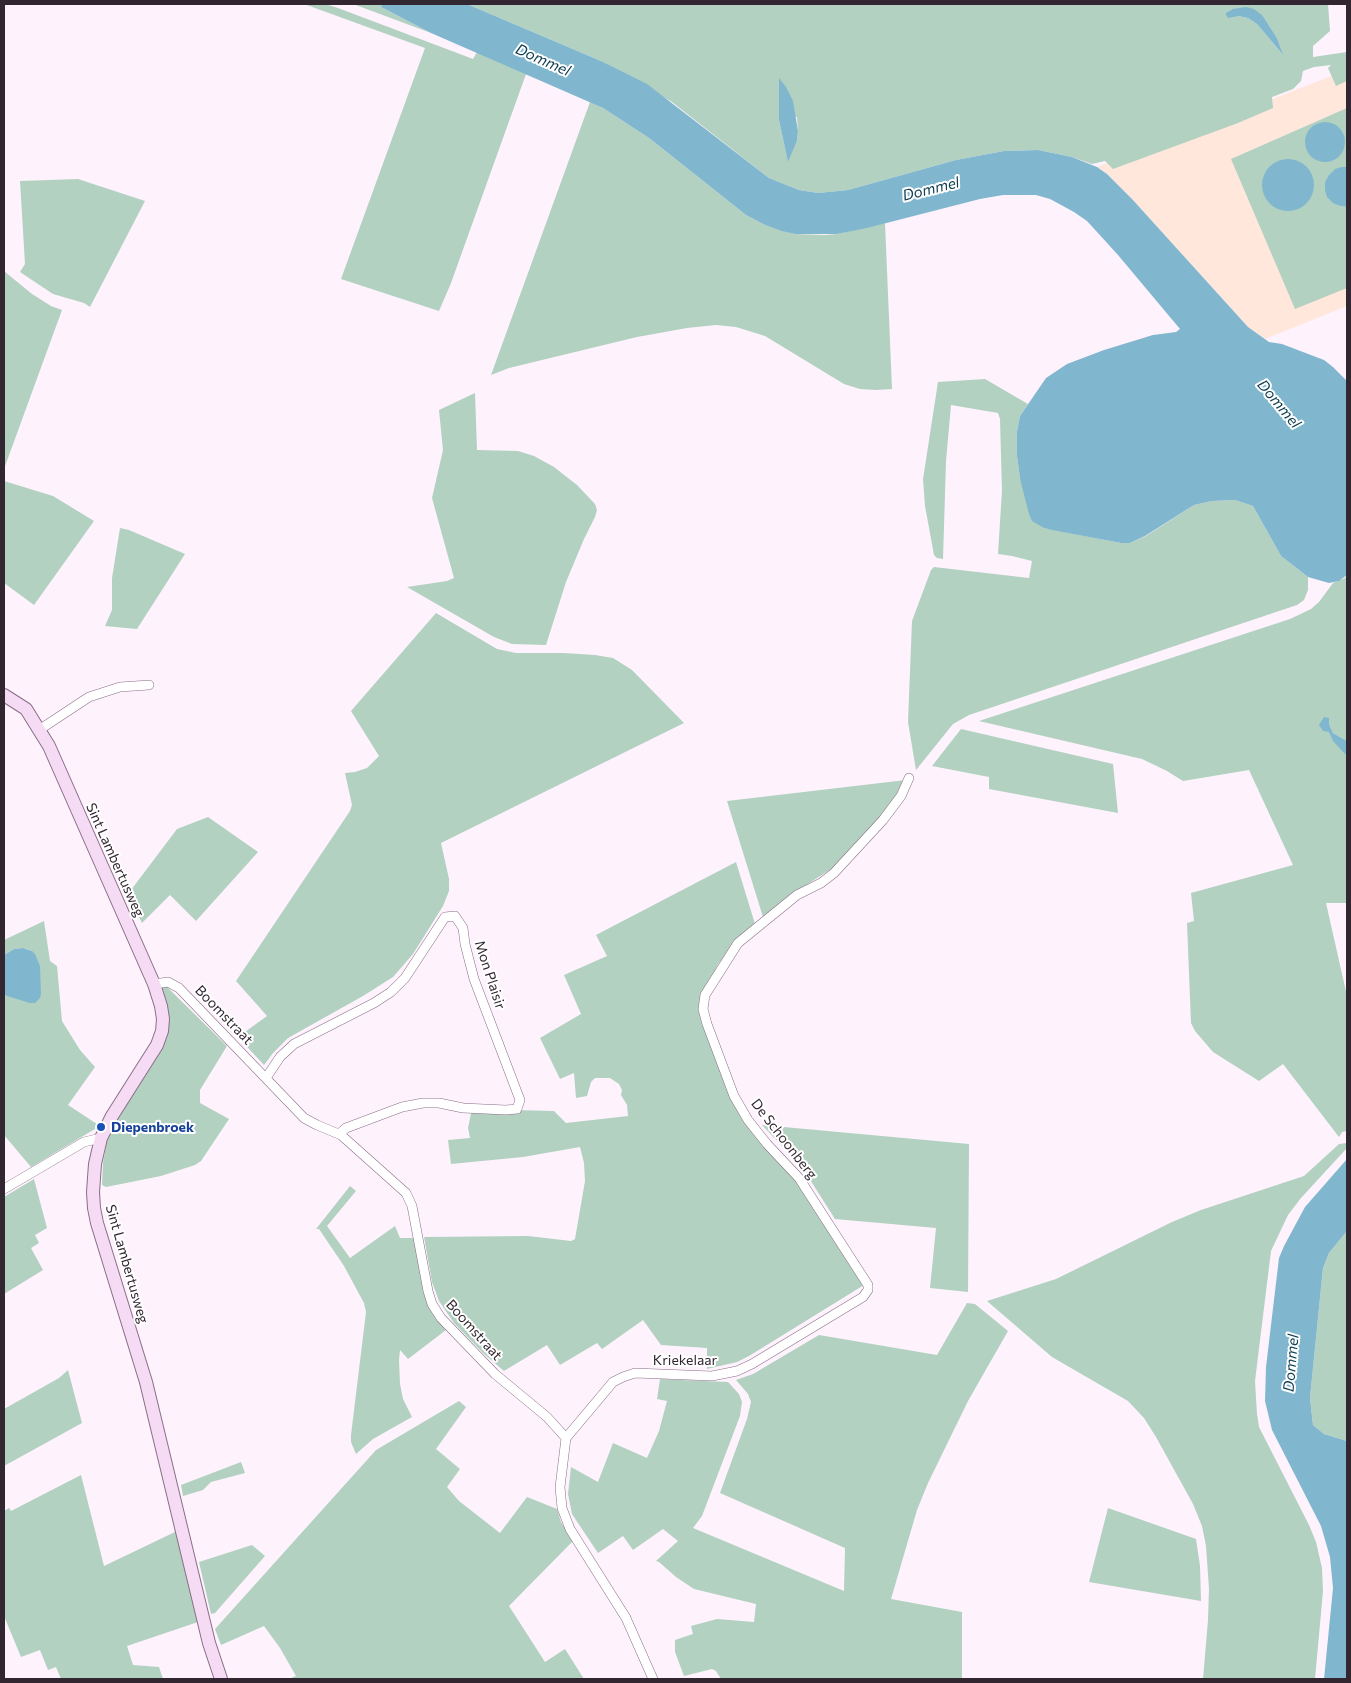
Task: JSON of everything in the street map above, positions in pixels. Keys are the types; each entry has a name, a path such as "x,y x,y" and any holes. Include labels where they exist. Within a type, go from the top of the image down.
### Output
{"street":[{"path":"39,730 89,697 120,687 149,684"},
{"name":"Sint Lambertusweg","path":"4,695 26,709 52,754 154,984 161,1006 162,1030 150,1058 112,1116 101,1138 93,1192 97,1223 146,1382 209,1644 221,1679"},
{"name":"De Schoonberg","path":"868,1290 868,1285 799,1178 767,1144 748,1120 734,1096 703,1009 705,995 738,943 797,895 834,874 883,820 901,796 909,778"},
{"name":"Mon Plaisir","path":"266,1078 280,1057 294,1044 374,1003 391,992 405,978 445,917 455,916 463,928 474,979 520,1100 517,1108 506,1110 463,1108 439,1103 423,1103 402,1107 346,1128 341,1134"},
{"name":"Boomstraat","path":"154,984 168,982 179,988 304,1118 341,1134 406,1193 412,1206 428,1291 432,1304 441,1318 495,1374 547,1417 566,1438"},
{"path":"4,1189 84,1142 101,1138"},
{"name":"Kriekelaar","path":"566,1438 613,1382 623,1377 635,1373 712,1376 737,1371 752,1364 863,1297 868,1290"},
{"path":"566,1438 560,1487 562,1508 570,1529 626,1618 653,1679"}],"shaded area":[{"path":"1347,70 1347,306 1265,339 1248,327 1132,199 1107,174 1097,167"}],"green space":[{"path":"304,4 325,4 338,8 473,59 477,52 526,74 451,283 439,311 341,279 425,48"},
{"path":"353,4 382,4 381,7 431,33"},
{"path":"467,4 1328,4 1330,31 1313,46 1313,57 1347,52 1347,81 1336,86 1328,68 1331,65 1314,67 1303,71 1301,81 1293,89 1272,97 1273,108 1238,123 1113,169 1105,161 1092,164 1072,157 1038,150 1004,151 956,160 848,190 818,193 799,190 769,178 672,102 601,61","holes":["1238,16 1263,16 1277,38 1282,54 1257,24 1248,18","797,117 797,141 788,161 779,120"]},
{"path":"590,102 603,108 649,138 746,215 765,225 795,234 825,235 885,223 892,389 860,389 844,384 765,336 736,327 716,325 637,337 509,368 491,375"},
{"path":"1347,108 1347,167 1342,167 1325,182 1325,186 1330,200 1340,206 1347,207 1347,288 1295,309 1231,159","holes":["1316,124 1345,140 1344,148 1310,129"]},
{"path":"78,179 145,201 90,307 84,303 53,294 20,272 25,264 20,181"},
{"path":"4,271 32,294 51,306 62,310 4,469"},
{"path":"985,379 1028,404 1020,416 1017,431 1017,456 1020,479 1044,528 1121,543 1130,543 1146,536 1194,505 1212,501 1235,500 1253,506 1281,556 1308,577 1308,590 1304,600 1297,605 969,715 953,724 916,770 908,722 912,621 931,570 934,567 1029,578 1032,561 998,554 1002,491 1000,419 998,413 951,405 946,461 943,559 937,558 934,555 925,506 923,479 938,382"},
{"path":"475,393 477,450 518,451 534,456 554,467 577,485 595,504 597,510 566,582 546,645 512,644 494,637 407,587 447,581 454,578 432,498 443,450 439,410"},
{"path":"4,481 53,496 94,521 34,605 4,583"},
{"path":"120,528 185,554 137,629 105,626 112,610 112,578"},
{"path":"1347,575 1347,741 1333,733 1329,724 1330,731 1347,756 1347,903 1326,903 1347,996 1347,1131 1342,1132 1339,1137 1283,1064 1259,1081 1213,1052 1195,1031 1191,1023 1187,923 1194,921 1191,893 1293,865 1249,770 1183,781 1142,759 979,721 1290,619 1311,609 1319,602 1333,583 1345,578"},
{"path":"436,613 497,649 516,653 563,653 613,658 632,670 684,723 441,843 449,879 449,891 443,906 413,954 393,977 288,1038 264,1065 238,1037 267,1016 236,981 350,811 352,805 345,773 367,768 379,756 351,711"},
{"path":"961,729 1113,764 1118,813 989,789 989,777 932,766"},
{"path":"906,780 899,795 842,862 797,891 763,917 727,801"},
{"path":"208,817 258,852 196,921 170,895 142,923 128,894 177,829"},
{"path":"736,862 755,924 718,964 707,988 702,1007 728,1086 795,1176 864,1285 737,1362 707,1369 707,1348 661,1345 643,1320 602,1349 597,1343 560,1365 547,1345 504,1371 483,1353 454,1323 439,1301 432,1282 424,1237 528,1236 571,1241 575,1239 585,1181 584,1163 580,1147 523,1157 451,1164 448,1140 470,1138 468,1128 472,1109 554,1111 566,1123 628,1116 627,1105 621,1095 622,1090 619,1084 610,1078 595,1078 591,1082 587,1096 576,1098 574,1073 560,1079 540,1038 581,1014 564,975 607,956 596,935"},
{"path":"44,921 50,961 57,966 62,1021 80,1050 95,1067 68,1105 100,1126 31,1167 4,1135 4,995 6,996 32,951 25,948 14,949 4,955 4,940"},
{"path":"165,985 227,1046 200,1090 200,1103 229,1119 201,1161 195,1165 161,1176 106,1187 102,1185 107,1141 124,1107 161,1047 160,986"},
{"path":"762,1125 969,1144 968,1292 930,1288 936,1228 835,1219 802,1167"},
{"path":"1347,1143 1347,1148 1288,1215 1271,1251 1255,1381 1259,1427 1309,1525 1316,1542 1322,1568 1323,1591 1315,1679 1203,1679 1209,1589 1206,1546 1202,1526 1193,1504 1156,1437 1144,1418 1128,1401 1052,1357 987,1301 1056,1279 1172,1222 1201,1210 1304,1176 1339,1144"},
{"path":"34,1179 47,1228 35,1235 39,1243 31,1248 43,1270 4,1294 4,1197"},
{"path":"350,1186 356,1191 327,1226 350,1258 395,1226 400,1238 414,1238 423,1289 430,1309 446,1330 408,1359 400,1350 400,1384 403,1399 412,1417 373,1439 356,1454 351,1442 351,1435 366,1312 364,1303 344,1266 319,1229 316,1229"},
{"path":"1347,1231 1347,1441 1324,1434 1313,1425 1310,1398 1323,1268 1329,1253"},
{"path":"967,1303 975,1304 1008,1331 968,1401 928,1483 917,1510 891,1599 962,1612 962,1679 721,1679 716,1671 712,1669 684,1676 675,1652 675,1640 693,1634 691,1626 717,1619 754,1622 756,1604 694,1589 656,1561 678,1541 663,1529 633,1550 623,1536 598,1553 572,1514 568,1494 571,1467 598,1482 613,1443 647,1458 659,1431 667,1401 657,1399 660,1379 728,1382 739,1394 742,1402 740,1416 702,1516 693,1528 844,1591 845,1548 720,1493 747,1419 751,1402 748,1394 736,1380 753,1374 819,1335 937,1355"},
{"path":"68,1370 82,1423 4,1466 4,1409 59,1378"},
{"path":"459,1401 466,1407 436,1449 460,1469 447,1487 459,1501 500,1533 527,1497 557,1509 561,1522 573,1541 509,1606 545,1662 565,1649 584,1679 289,1679 296,1676 280,1648 264,1626 221,1645 215,1629 376,1450"},
{"path":"241,1462 245,1473 211,1482 203,1490 183,1496 181,1485"},
{"path":"81,1475 104,1566 177,1531 198,1622 127,1646 133,1665 159,1667 163,1679 61,1679 56,1667 48,1670 40,1650 21,1657 4,1616 4,1511 9,1508 11,1511"},
{"path":"1108,1508 1196,1539 1200,1566 1201,1601 1089,1582"},
{"path":"252,1545 265,1556 215,1613 211,1614 199,1562"}],"water":[{"name":"Dommel","path":"382,4 467,4 601,61 647,84 769,178 799,190 818,193 848,190 956,160 1004,151 1038,150 1072,157 1097,167 1107,174 1132,199 1248,327 1269,342 1282,344 1324,360 1347,381 1347,575 1339,581 1329,583 1308,577 1281,556 1253,506 1235,500 1212,501 1194,505 1145,536 1130,543 1052,530 1032,521 1020,479 1017,456 1017,431 1020,416 1046,378 1067,364 1104,350 1153,335 1176,332 1180,329 1118,255 1087,221 1074,212 1050,199 1036,195 1003,195 837,234 795,234 782,231 746,215 649,138 603,108 431,33 381,7"},
{"path":"1246,7 1254,9 1263,16 1277,38 1283,55 1257,24 1248,18 1238,16 1228,18 1226,15 1226,13 1233,9"},
{"path":"779,78 793,101 798,131 797,141 788,162 779,120"},
{"path":"1321,122 1329,122 1336,125 1342,131 1345,142 1342,153 1336,159 1329,162 1321,162 1314,159 1308,153 1305,146 1305,138 1308,131 1314,125"},
{"path":"1283,159 1293,159 1302,163 1310,171 1314,185 1310,199 1302,207 1293,211 1283,211 1274,207 1266,199 1262,190 1262,180 1266,171 1274,163"},
{"path":"1347,167 1347,207 1333,203 1327,197 1325,190 1325,182 1329,175 1335,169"},
{"path":"1324,717 1329,718 1329,724 1333,733 1347,741 1347,756 1333,741 1329,732 1323,731 1319,725"},
{"path":"24,948 35,954 40,966 41,994 35,1003 4,995 4,955 14,949"},
{"name":"Dommel","path":"1347,1159 1347,1231 1329,1253 1323,1268 1310,1398 1313,1425 1324,1434 1347,1441 1347,1679 1324,1679 1333,1588 1330,1557 1321,1526 1272,1430 1265,1401 1266,1367 1279,1258 1305,1207"}],"place":[{"name":"Diepenbroek","path":"101,1127"}]}
